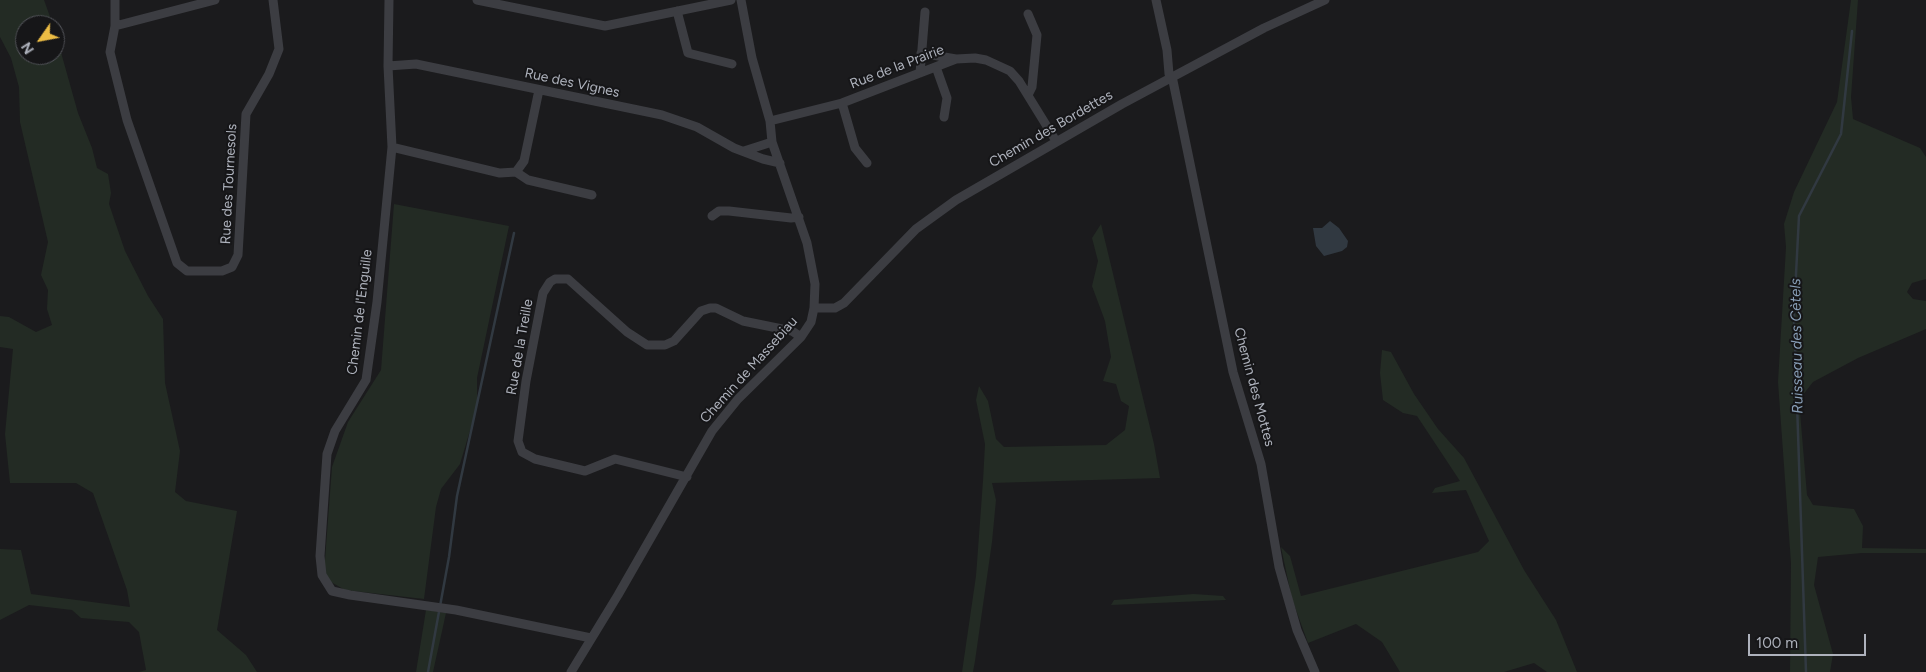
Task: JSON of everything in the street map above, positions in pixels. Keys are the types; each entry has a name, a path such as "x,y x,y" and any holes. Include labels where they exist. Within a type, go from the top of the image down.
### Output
{"street":[{"path":"115,0 115,26 215,0"},
{"name":"Rue des Tournesols","path":"115,26 110,52 127,120 177,263 186,270 222,271 232,267 238,255 246,114 269,74 279,49 273,0"},
{"name":"Chemin de l'Enguille","path":"389,0 388,66 392,146 377,302 366,380 335,431 327,454 320,556 322,575 332,591 466,611 591,638"},
{"path":"477,0 605,26 731,0"},
{"name":"Chemin de Massebiau","path":"571,672 703,446 723,416 801,337 810,322 814,308 815,284 799,217 772,142 770,122 752,58 741,0"},
{"path":"1156,0 1167,50 1180,72"},
{"name":"Chemin des Bordettes","path":"814,308 835,308 844,303 930,217 1056,141 1180,72 1264,28 1325,0"},
{"path":"677,11 688,53 732,64"},
{"path":"920,73 925,12"},
{"path":"1028,14 1037,35 1032,87 1028,95"},
{"name":"Chemin des Mottes","path":"1167,50 1171,77 1233,372 1261,464 1279,567 1297,630 1315,672"},
{"path":"921,53 956,59"},
{"name":"Rue de la Prairie","path":"770,122 842,102 956,59 974,58 998,65 1010,72 1028,95 1056,141"},
{"name":"Rue des Vignes","path":"388,66 416,64 683,121 763,160 780,162"},
{"path":"936,67 947,98 944,118"},
{"path":"516,172 524,161 540,90"},
{"path":"842,102 855,148 867,163"},
{"path":"744,151 772,142"},
{"path":"392,146 500,173 516,172 528,180 592,196"},
{"path":"712,216 719,211 729,211 790,218 799,217"},
{"name":"Rue de la Treille","path":"687,476 615,459 585,471 535,459 522,452 518,442 526,381 543,293 550,282 555,279 568,279 627,332 647,345 665,345 674,341 701,311 710,308 716,308 743,321 792,331 801,337"}],"shaded area":[{"path":"0,0 44,0 49,15 15,15 15,65 65,65 78,113 92,148 97,168 108,174 111,193 109,204 125,251 148,296 163,319 165,383 180,451 175,492 186,501 237,511 217,630 246,655 257,672 139,672 146,670 139,632 129,622 81,618 72,610 29,605 0,620 0,549 21,550 31,594 130,607 127,590 93,493 76,483 10,483 5,434 13,349 0,347 0,316 9,317 36,332 52,325 47,309 48,290 41,275 48,242 20,122 19,87 11,58 0,37"},
{"path":"1851,0 1858,0 1851,97 1853,119 1920,148 1926,157 1926,279 1912,283 1907,292 1913,299 1926,301 1926,329 1858,358 1813,382 1799,400 1807,495 1813,505 1854,509 1863,526 1862,548 1926,549 1926,553 1862,553 1818,557 1814,585 1833,654 1830,672 1790,672 1791,563 1778,382 1786,247 1784,224 1794,192 1837,102"},
{"path":"394,204 509,226 477,378 477,407 460,464 441,489 436,507 424,599 345,590 331,582 324,573 332,467 348,422 381,370"},
{"path":"1330,221 1339,228 1348,241 1347,247 1342,251 1324,256 1316,246 1313,228 1322,228"},
{"path":"1101,224 1154,444 1160,478 992,483 996,500 992,542 975,661 973,672 962,672 976,576 983,481 985,444 976,400 979,386 988,401 996,439 1004,447 1106,445 1125,430 1129,406 1121,401 1116,384 1103,381 1111,357 1105,321 1092,286 1098,261 1092,238"},
{"path":"1382,350 1391,352 1414,394 1438,429 1464,458 1524,570 1556,620 1577,672 1547,672 1534,663 1504,672 1400,672 1382,642 1356,624 1308,643 1292,599 1281,547 1290,556 1301,596 1478,552 1489,541 1466,490 1432,493 1435,488 1460,481 1417,416 1403,413 1383,400 1380,373"},
{"path":"1194,594 1223,596 1226,600 1111,605 1114,600"},
{"path":"426,610 446,613 433,672 416,672"}],"waterway":[{"name":"Ruisseau des Cètels","path":"1806,672 1794,313 1799,216 1841,134 1852,31"},
{"path":"428,672 449,557 457,496 514,233"}]}
